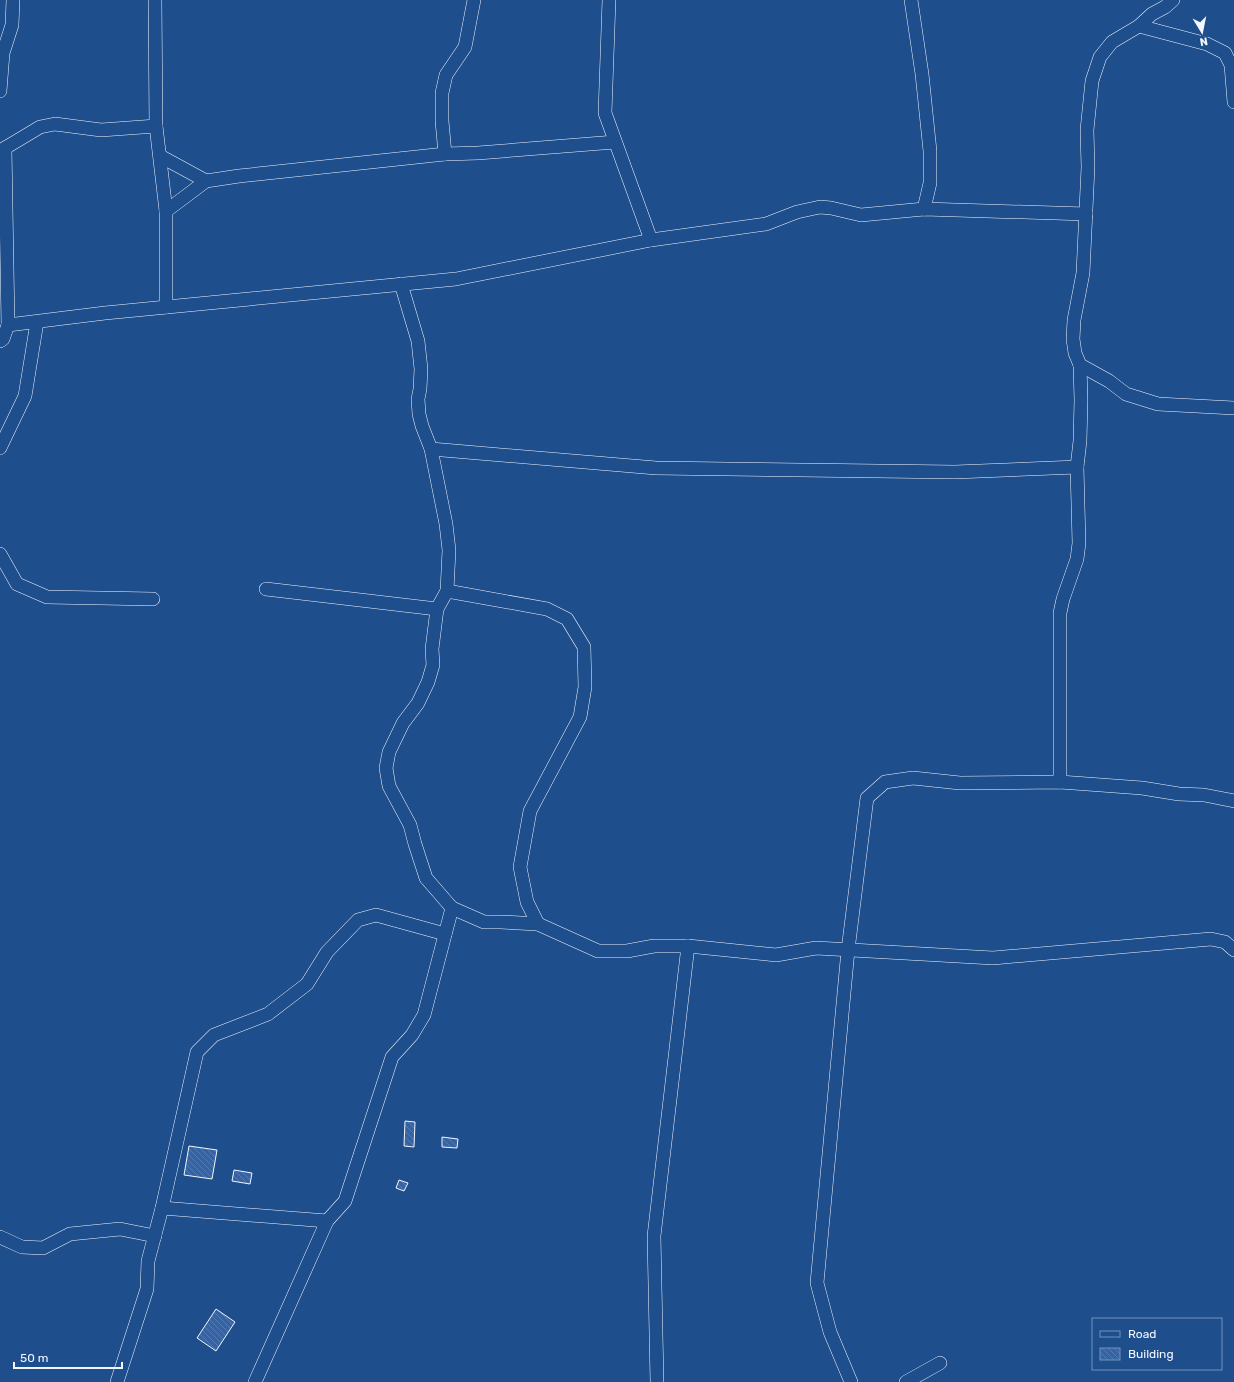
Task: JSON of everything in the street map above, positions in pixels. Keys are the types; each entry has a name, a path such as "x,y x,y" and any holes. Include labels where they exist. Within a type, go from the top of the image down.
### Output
{"street":[{"path":"0,91 3,53 12,25 13,0"},
{"path":"155,0 156,126 166,211 166,307"},
{"path":"445,154 442,121 442,93 446,75 465,47 474,0"},
{"path":"609,0 605,113 651,240"},
{"path":"911,0 922,74 930,151 930,183 924,209"},
{"path":"1060,782 1060,613 1063,599 1077,559 1079,543 1077,467 1080,441 1080,366 1073,339 1074,320 1084,273 1088,167 1087,130 1092,81 1100,57 1112,42 1139,26 1152,14 1165,7 1173,0"},
{"path":"1139,26 1207,44 1225,53 1231,65 1234,102"},
{"path":"0,341 3,339 8,325 2,151 40,128 55,124 101,130 156,126"},
{"path":"166,211 206,181 238,176 445,154 478,153 615,142"},
{"path":"160,156 206,181"},
{"path":"8,325 104,313 456,279 651,240 766,224 797,212 820,207 861,215 924,209 1086,214"},
{"path":"401,284 418,341 421,369 418,398 419,414 422,426 432,449 446,524 449,550 447,591 437,609 432,649 433,664 428,682 418,703 403,724 389,752 386,768 389,786 410,825 426,878 452,908 484,922 538,924 598,951 627,951 654,946 688,946 776,955 816,948 993,958 1211,939 1226,942 1234,950"},
{"path":"0,448 25,396 37,322"},
{"path":"1080,366 1109,382 1126,394 1158,404 1234,408"},
{"path":"432,449 656,468 955,472 1077,467"},
{"path":"0,554 17,584 47,597 153,599"},
{"path":"266,589 437,609"},
{"path":"447,591 547,609 567,619 584,647 585,687 580,717 530,811 520,867 527,902 538,924"},
{"path":"852,1382 830,1332 816,1283 848,950 867,798 885,782 914,778 960,783 1060,782 1142,788 1179,794 1204,795 1234,801"},
{"path":"255,1382 327,1221 345,1201 392,1057 412,1035 424,1015 452,908"},
{"path":"117,1382 148,1289 148,1261 162,1208 197,1052 214,1035 268,1014 307,984 327,952 358,920 376,915 445,934"},
{"path":"657,1382 654,1236 688,946"},
{"path":"162,1208 327,1221"},
{"path":"0,1237 22,1247 42,1248 70,1234 120,1229 155,1236"},
{"path":"906,1382 940,1364"}],"building":[{"path":"405,1121 415,1122 414,1147 404,1146"},
{"path":"442,1137 458,1139 457,1148 442,1147"},
{"path":"189,1146 217,1150 212,1179 184,1175"},
{"path":"234,1170 252,1173 250,1184 232,1181"},
{"path":"399,1180 408,1183 404,1191 396,1188"},
{"path":"216,1309 235,1322 216,1351 197,1338"}]}
